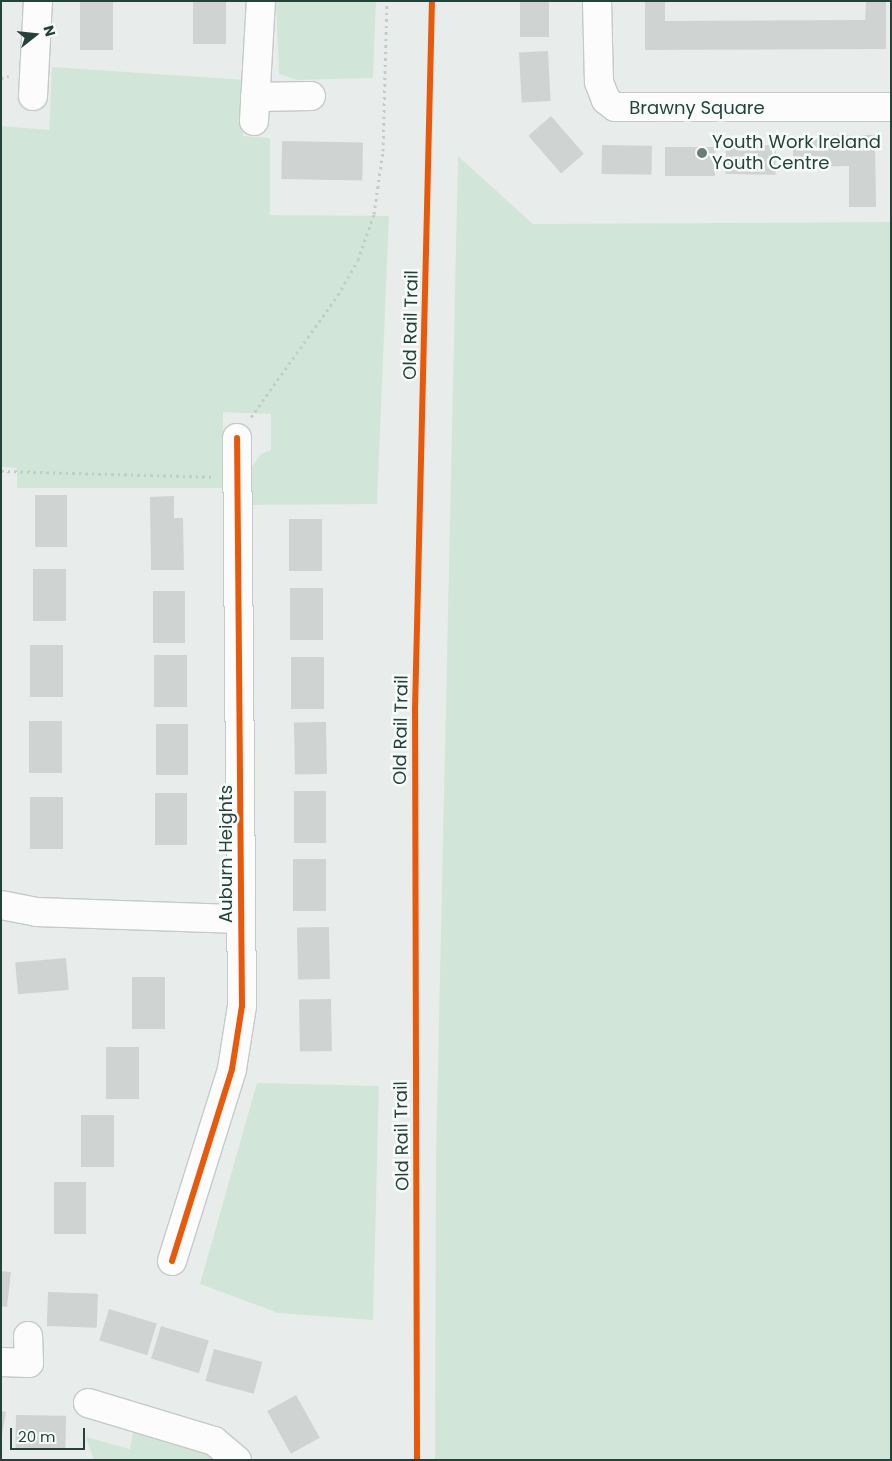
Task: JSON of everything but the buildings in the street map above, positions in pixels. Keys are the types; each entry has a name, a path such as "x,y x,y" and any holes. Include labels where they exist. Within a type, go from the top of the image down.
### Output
{"street":[{"path":"33,96 38,1"},
{"path":"261,1 255,109 311,96"},
{"name":"Brawny Square","path":"597,1 599,82 606,100 615,106 891,108"},
{"name":"Auburn Heights","path":"172,1261 238,1041 240,919 239,478 237,438"},
{"name":"Auburn Heights","path":"1,905 36,912 240,919"},
{"path":"1,1362 29,1363 28,1336"},
{"path":"88,1403 214,1441 237,1460"}],"path":[{"path":"237,438 338,295 358,260 370,224 383,151 387,1"},
{"path":"1,471 239,478"}],"green space":[{"path":"276,1 376,1 373,78 297,80 279,74"},
{"path":"52,67 246,80 243,136 270,138 270,215 389,216 377,504 251,505 251,468 261,454 271,450 271,414 223,412 223,488 17,488 17,468 1,467 1,126 49,130"},
{"path":"458,156 533,224 891,222 891,1460 435,1460 436,1157"},
{"path":"257,1083 379,1086 373,1320 278,1313 200,1284"},
{"path":"134,1426 209,1453 220,1460 94,1460 86,1437 130,1449"}],"cycle path":[{"name":"Old Rail Trail","path":"417,1460 415,710 432,1"},
{"path":"172,1261 232,1069 242,1006 237,438"}],"place":[{"name":"Youth Work Ireland Youth Centre","path":"702,153"}]}
